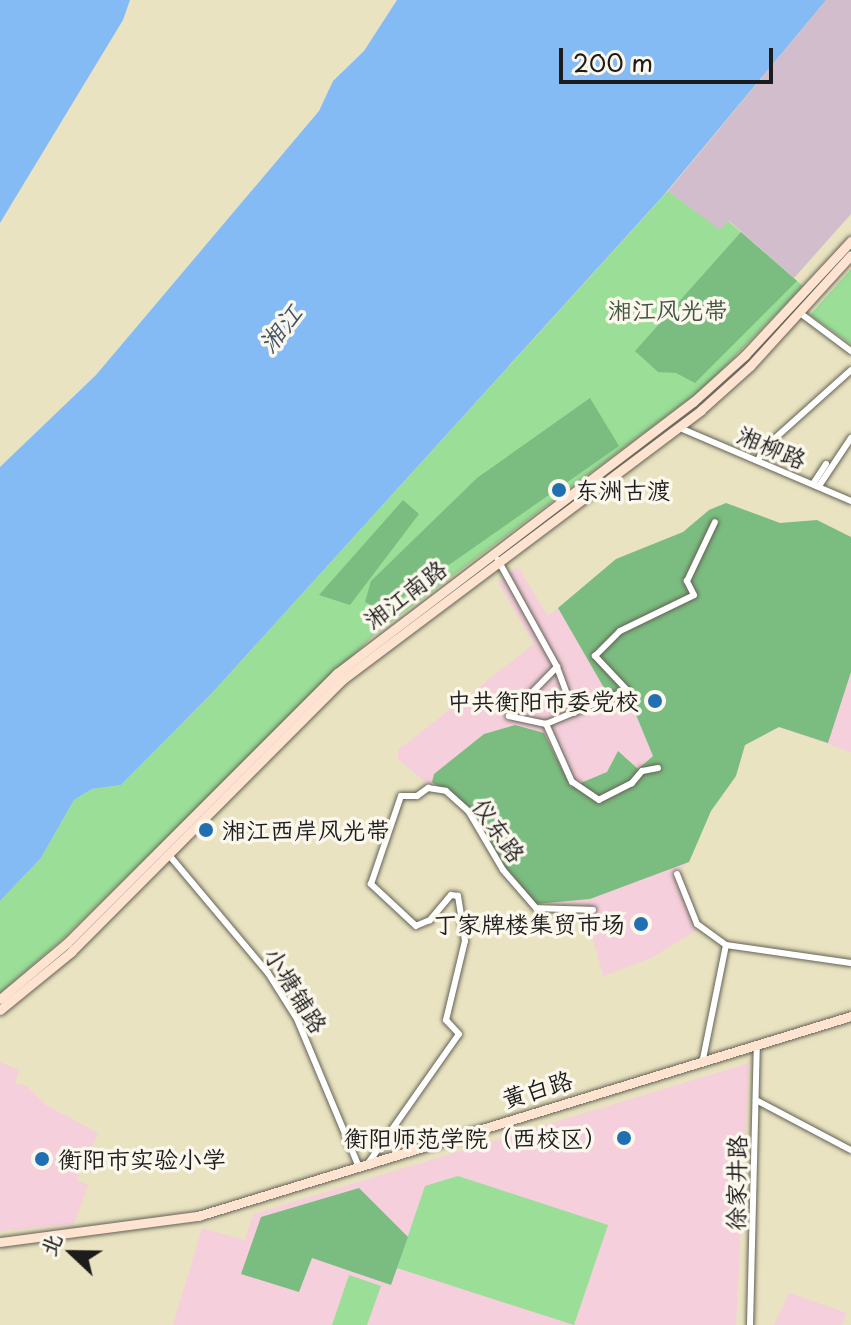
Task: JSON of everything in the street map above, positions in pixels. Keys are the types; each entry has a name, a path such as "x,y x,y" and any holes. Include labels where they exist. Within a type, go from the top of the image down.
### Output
{"main road":[{"name":"湘江南路","path":"0,999 67,943 337,673 693,402 755,345 851,241"},
{"name":"湘江南路","path":"0,1010 71,952 342,680 498,560 680,428 800,313 851,255"},
{"name":"黄白路","path":"0,1242 198,1216 851,1016"}],"street":[{"path":"800,313 851,351"},
{"path":"758,461 763,449 851,370"},
{"name":"湘柳路","path":"680,428 851,501"},
{"path":"816,485 851,438"},
{"path":"557,667 509,716 546,724 627,690 595,656 620,631 694,595 687,581 715,522"},
{"path":"498,560 557,667 574,713"},
{"path":"546,724 578,791 599,800 632,783 642,771 658,768"},
{"name":"仪东路","path":"363,1163 459,1034 446,1020 465,941 458,896 451,895 430,920 416,926 371,884 401,796 417,796 428,788 446,791 469,812 503,870 536,908 593,910"},
{"name":"小塘铺路","path":"169,855 268,973 297,1019 363,1163"},
{"path":"677,874 697,924 726,945 851,963"},
{"path":"703,1059 726,945"},
{"name":"徐家井路","path":"750,1325 757,1043"},
{"path":"756,1100 851,1150"}],"shaded area":[{"path":"826,0 851,0 851,214 794,278 729,221 720,231 668,191"},
{"name":"中共衡阳市委党校","path":"726,503 780,523 817,520 851,537 851,752 779,727 745,745 736,776 711,811 689,862 673,876 697,930 651,958 603,976 584,904 535,904 470,806 449,789 427,783 398,759 398,750 534,644 498,582 518,567 548,616 616,559 683,532 709,510"},
{"name":"衡阳市实验小学","path":"0,1062 19,1070 15,1084 25,1085 46,1105 98,1133 77,1180 88,1185 74,1224 0,1231"},
{"name":"衡阳师范学院（西校区）","path":"749,1063 736,1325 173,1325 202,1228 245,1240 253,1214"},
{"path":"789,1293 847,1313 842,1325 774,1325"}],"green space":[{"name":"湘江风光带","path":"668,191 720,230 728,221 803,286 705,387 375,634 65,937 0,993 0,901 41,858 74,800 92,789 121,785 213,692"},
{"path":"741,232 797,281 695,383 676,373 658,372 635,351"},
{"path":"851,269 851,344 810,315"},
{"path":"590,398 619,446 383,611 365,602 371,581 477,478"},
{"path":"403,500 419,514 350,605 319,595"},
{"name":"中共衡阳市委党校","path":"726,503 780,523 817,520 851,537 851,672 828,743 779,727 745,745 736,776 711,811 689,862 590,899 535,904 504,866 473,811 432,782 434,774 484,734 515,725 544,733 571,787 607,772 618,751 638,769 653,756 627,693 611,700 558,608 616,559 683,532 709,510"},
{"path":"458,1176 608,1225 574,1325 397,1268 425,1186"},
{"path":"359,1188 408,1237 391,1285 312,1258 299,1292 241,1274 261,1217"},
{"path":"349,1275 381,1286 367,1325 332,1325"}],"water":[{"path":"0,0 130,0 123,20 0,223"},
{"name":"湘江","path":"397,0 826,0 663,196 213,692 121,785 92,789 74,800 41,858 0,901 0,467 96,375 319,111 333,81 364,51"}],"place":[{"name":"东洲古渡","path":"559,490"},
{"name":"中共衡阳市委党校","path":"655,701"},
{"name":"湘江西岸风光带","path":"206,830"},
{"name":"丁家牌楼集贸市场","path":"641,924"},
{"name":"衡阳师范学院（西校区）","path":"624,1138"},
{"name":"衡阳市实验小学","path":"42,1159"}]}
